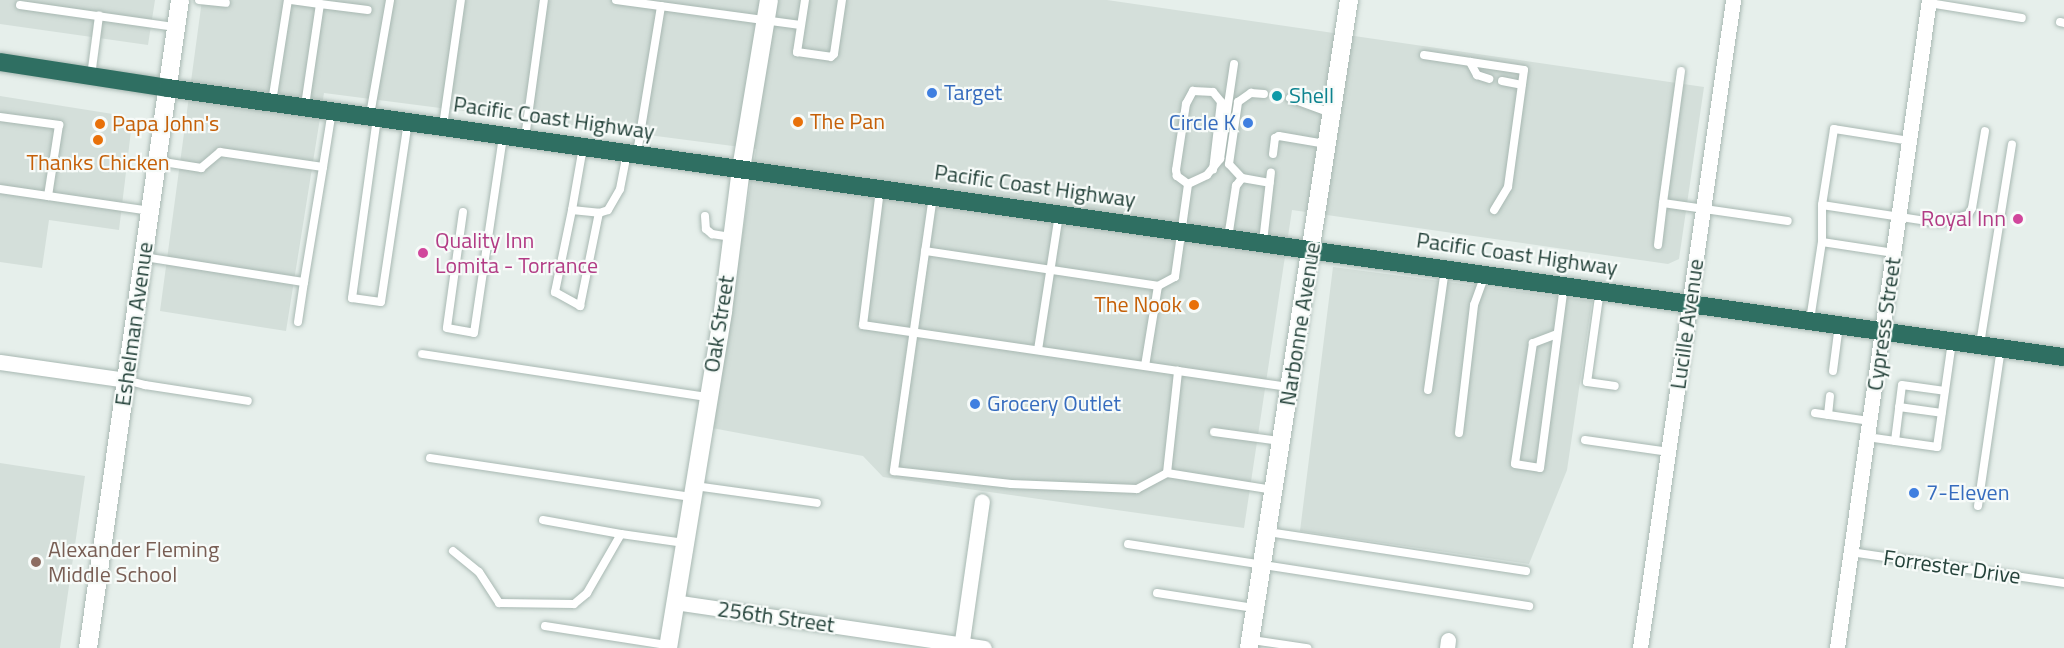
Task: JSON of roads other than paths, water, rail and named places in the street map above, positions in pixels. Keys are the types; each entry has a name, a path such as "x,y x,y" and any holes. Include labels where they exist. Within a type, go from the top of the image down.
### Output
{"highway":[{"name":"Pacific Coast Highway","path":"0,62 304,108 1691,302 2064,357"}],"street":[{"name":"Eshelman Avenue","path":"88,648 180,0"},
{"name":"Oak Street","path":"668,647 768,0"},
{"name":"Narbonne Avenue","path":"1250,644 1349,0"},
{"name":"Lucille Avenue","path":"1640,648 1733,0"},
{"name":"Cypress Street","path":"1837,648 1929,2"},
{"path":"0,362 126,380"},
{"path":"961,646 982,501"},
{"name":"256th Street","path":"674,602 984,648"}],"lane":[{"path":"199,0 226,3"},
{"path":"272,103 289,0 368,10"},
{"path":"390,0 373,117 352,298 381,302 408,122"},
{"path":"443,127 461,0"},
{"path":"525,138 544,0"},
{"path":"616,0 765,21 777,20 800,25"},
{"path":"805,0 797,52 831,57 834,54 842,0"},
{"path":"1929,2 2022,18"},
{"path":"304,108 320,4"},
{"path":"20,5 176,27"},
{"path":"572,210 599,213 608,210 617,195 632,153 661,6"},
{"path":"91,76 99,16"},
{"path":"1424,55 1524,70 1509,187 1494,210"},
{"path":"1469,62 1477,75 1489,79"},
{"path":"1188,184 1213,170 1220,159 1234,64"},
{"path":"1658,245 1681,71"},
{"path":"1502,81 1522,85"},
{"path":"1188,184 1177,176 1176,170 1186,104 1193,92 1213,92 1221,102 1213,170"},
{"path":"1264,94 1251,93 1238,102 1229,164 1242,178 1270,183"},
{"path":"1290,98 1332,113"},
{"path":"298,322 332,111"},
{"path":"0,117 58,125 48,196"},
{"path":"1810,320 1821,242 1822,206 1834,129 1910,141"},
{"path":"1822,206 1940,222 1968,215 1972,208 1985,131"},
{"path":"463,212 447,328 474,333 503,135"},
{"path":"1274,154 1275,138 1279,136 1328,145"},
{"path":"1980,345 2012,145"},
{"path":"583,146 555,292 580,306 599,213"},
{"path":"158,161 201,168 220,152 322,167"},
{"path":"1263,243 1271,172"},
{"path":"1228,238 1236,186 1242,178"},
{"path":"925,251 1158,286 1175,277 1188,184"},
{"path":"0,189 150,211"},
{"path":"880,189 863,326 1290,387"},
{"path":"933,196 894,471 1011,484 1137,489 1167,473 1274,490"},
{"path":"1663,203 1788,221"},
{"path":"1038,350 1059,214"},
{"path":"705,216 706,229 712,234 732,237"},
{"path":"1821,242 1894,253"},
{"path":"144,257 304,282"},
{"path":"1428,390 1445,268"},
{"path":"1459,433 1474,305 1485,273"},
{"path":"1557,334 1533,343 1515,465 1540,468 1564,285"},
{"path":"1145,366 1158,286"},
{"path":"1600,290 1587,382 1615,386"},
{"path":"1833,371 1839,324"},
{"path":"1815,413 1869,429 1895,441 1937,447 1952,341"},
{"path":"1978,506 2001,349"},
{"path":"422,354 708,397"},
{"path":"1167,473 1178,371"},
{"path":"126,380 145,386 248,401"},
{"path":"1895,441 1902,385 1945,391"},
{"path":"1828,415 1830,396"},
{"path":"1899,407 1942,413"},
{"path":"1214,432 1282,442"},
{"path":"1585,440 1669,453"},
{"path":"430,458 692,492 817,503"},
{"path":"543,520 684,543"},
{"path":"1268,532 1526,571"},
{"path":"453,551 479,572 499,603 574,604 587,593 621,534"},
{"path":"1128,544 1528,606"},
{"name":"Forrester Drive","path":"1851,552 2064,583"},
{"path":"1157,593 1255,609"},
{"path":"545,626 668,647"},
{"path":"1250,644 1307,648"}],"place":[{"name":"Target","path":"932,93"},
{"name":"Shell","path":"1277,96"},
{"name":"The Pan","path":"798,122"},
{"name":"Circle K","path":"1248,123"},
{"name":"Papa John's","path":"100,124"},
{"name":"Thanks Chicken","path":"98,140"},
{"name":"Royal Inn","path":"2018,219"},
{"name":"Quality Inn Lomita - Torrance","path":"423,253"},
{"name":"The Nook","path":"1194,305"},
{"name":"Grocery Outlet","path":"975,404"},
{"name":"7-Eleven","path":"1914,493"},
{"name":"Alexander Fleming Middle School","path":"36,562"}]}
